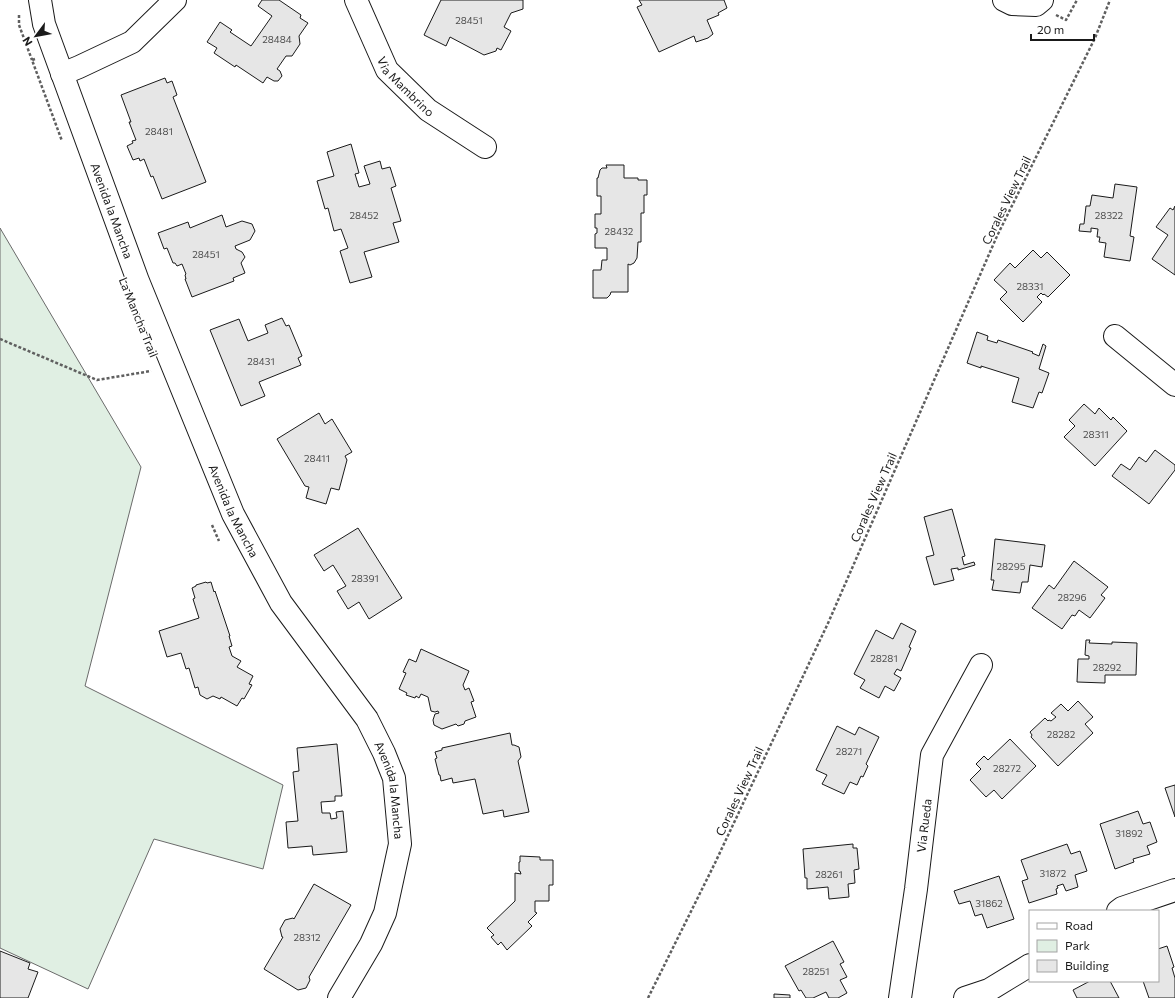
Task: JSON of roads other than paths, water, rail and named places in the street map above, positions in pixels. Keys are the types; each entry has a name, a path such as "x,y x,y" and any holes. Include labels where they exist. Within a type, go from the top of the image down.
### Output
{"street":[{"name":"Avenida la Mancha","path":"40,0 44,24 138,281 232,514 281,603 367,719 384,753 394,778 400,844 385,912 371,944 339,998"},
{"path":"62,74 132,42 175,0"},
{"name":"Via Mambrino","path":"356,0 387,70 428,110 485,147"},
{"path":"1004,0 1012,4 1036,4 1042,0"},
{"path":"1114,336 1175,385"},
{"name":"Via Rueda","path":"900,998 916,889 932,755 981,665"},
{"path":"1119,910 1175,890"},
{"path":"965,998 989,990 1029,966"}]}
